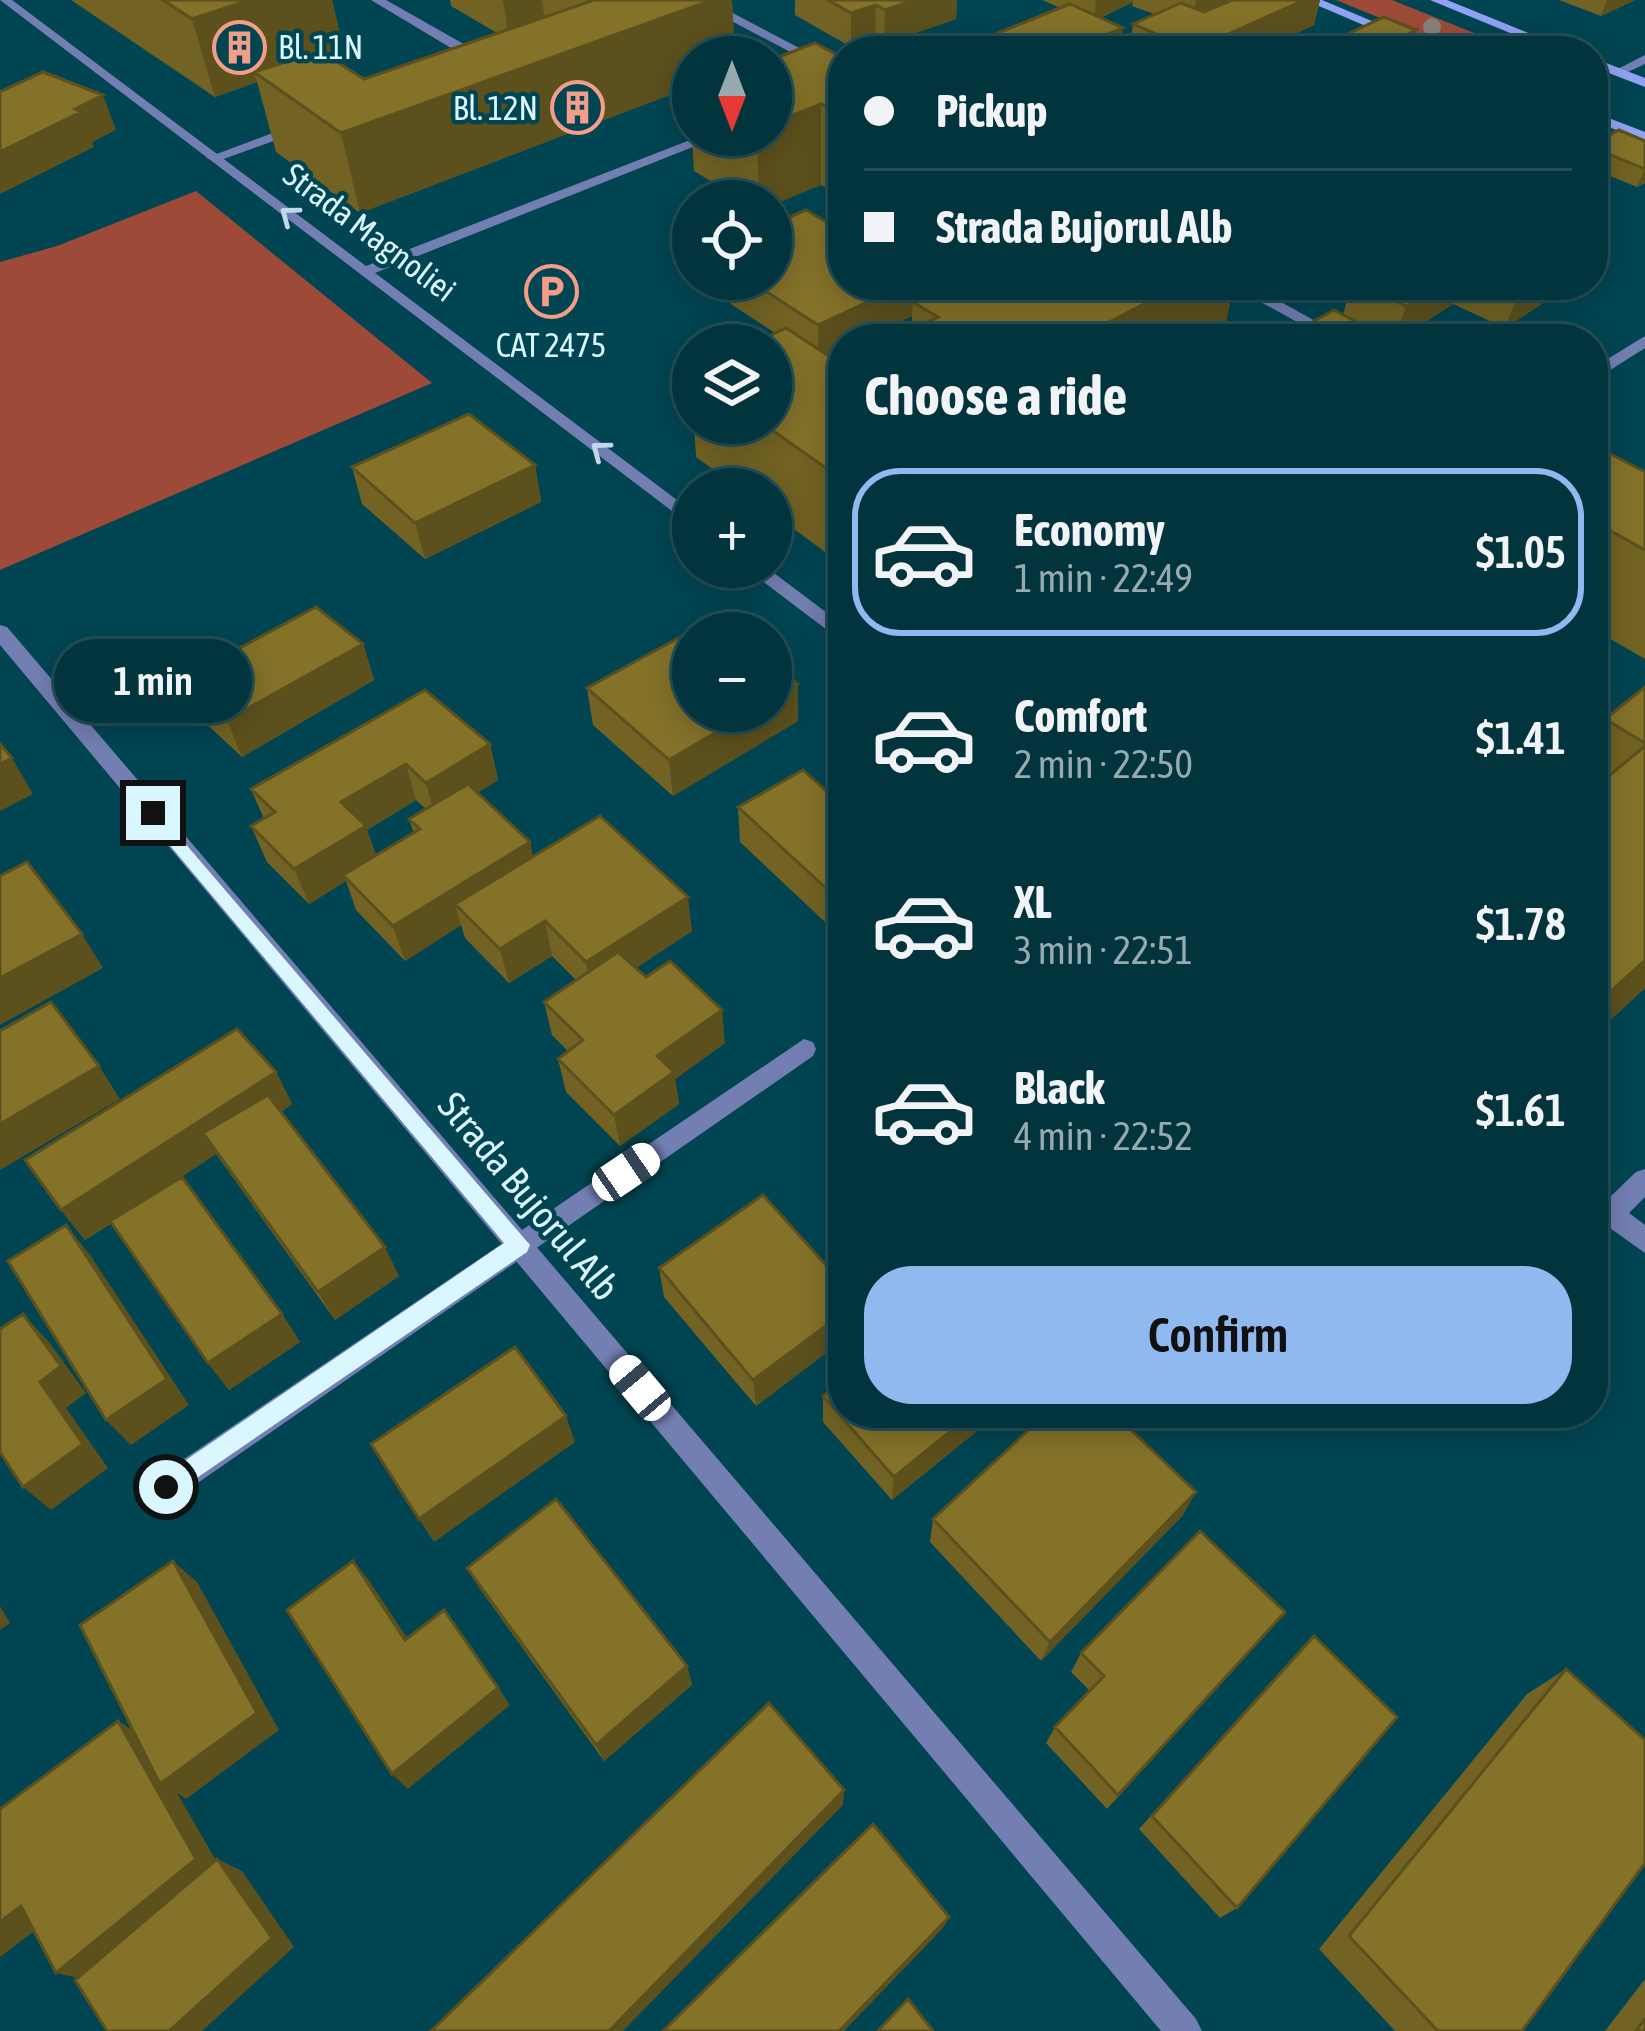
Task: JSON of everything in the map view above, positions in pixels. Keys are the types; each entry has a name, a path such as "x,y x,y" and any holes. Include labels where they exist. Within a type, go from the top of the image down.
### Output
{"main road":[{"path":"1311,0 1399,36"},
{"path":"1436,0 1528,36"},
{"path":"1608,68 1645,83"},
{"path":"1608,122 1645,137"}],"street":[{"name":"Strada Magnoliei","path":"4,0 672,505"},
{"path":"377,0 470,54 476,61 463,69"},
{"path":"698,0 828,68"},
{"path":"0,19 19,11"},
{"path":"1619,72 1645,59"},
{"path":"213,158 317,121"},
{"path":"364,272 672,152"},
{"path":"1266,300 1312,324"},
{"path":"1608,366 1645,341"},
{"path":"782,588 828,623"},
{"name":"Strada Bujorul Alb","path":"0,632 1184,2031"},
{"path":"166,1487 804,1049"},
{"path":"1608,1204 1645,1180"},
{"path":"1608,1213 1645,1240"}],"shaded area":[{"path":"1336,0 1392,0 1482,36 1424,36"},
{"path":"196,191 432,383 0,570 0,262 57,246"}],"building":[{"path":"163,0 249,0 192,19"},
{"path":"594,0 712,0 341,133 254,72 320,51 364,79"},
{"path":"828,0 915,0 885,10 876,5 851,13"},
{"path":"1232,0 1304,0 1224,36 1161,36 1133,24 1181,3 1204,12"},
{"path":"1070,4 1123,28 1103,36 990,36"},
{"path":"1384,17 1416,30 1404,36 1344,36"},
{"path":"815,43 828,50 828,108 821,104 792,116 792,52"},
{"path":"43,72 103,95 75,109 81,112 0,152 0,92"},
{"path":"1619,130 1645,141 1645,169 1608,154 1608,136"},
{"path":"806,210 828,223 828,300 872,300 818,325 779,300 792,300 792,216"},
{"path":"1152,300 1105,324 924,324 938,317 913,302"},
{"path":"1334,310 1361,324 1309,324"},
{"path":"792,332 828,355 826,468 792,444"},
{"path":"469,414 535,465 415,523 352,467"},
{"path":"1608,453 1645,472 1645,550 1608,529"},
{"path":"316,607 363,644 227,720 182,679"},
{"path":"672,642 672,732 716,732 669,760 587,688"},
{"path":"1645,687 1645,743 1608,717"},
{"path":"425,690 490,744 426,783 406,764 341,802 366,826 294,869 251,826 275,812 251,789"},
{"path":"0,744 12,758 0,764"},
{"path":"1645,746 1645,960 1608,994 1608,777"},
{"path":"803,770 828,792 828,890 738,807"},
{"path":"468,784 530,842 393,926 343,875 420,829 409,819"},
{"path":"600,816 688,897 586,962 545,921 500,949 455,904"},
{"path":"27,862 82,934 0,978 0,876"},
{"path":"618,952 646,977 670,961 722,1010 657,1056 674,1072 614,1115 558,1059 583,1040 544,1002"},
{"path":"51,1002 99,1066 0,1124 0,1031"},
{"path":"237,1029 276,1072 61,1210 25,1160"},
{"path":"268,1095 385,1247 318,1292 203,1133"},
{"path":"182,1177 282,1314 208,1363 110,1221"},
{"path":"763,1195 828,1267 828,1324 753,1380 659,1268"},
{"path":"66,1225 167,1379 106,1420 8,1261"},
{"path":"23,1314 61,1366 40,1382 83,1444 23,1487 0,1452 0,1329"},
{"path":"515,1347 566,1416 419,1519 371,1444"},
{"path":"851,1428 954,1428 894,1477"},
{"path":"1031,1428 1129,1428 1196,1492 1050,1642 933,1519"},
{"path":"556,1499 687,1666 596,1745 467,1568"},
{"path":"1200,1531 1285,1612 1118,1795 1055,1727 1104,1676 1081,1653"},
{"path":"173,1561 257,1713 160,1784 80,1625"},
{"path":"353,1561 405,1640 444,1610 498,1688 392,1774 287,1610"},
{"path":"1314,1636 1397,1717 1237,1908 1152,1816"},
{"path":"1566,1669 1645,1740 1645,1863 1522,2031 1438,2031 1349,1936"},
{"path":"769,1703 844,1790 609,2031 431,2031"},
{"path":"118,1721 196,1859 56,1973 21,1906 0,1922 0,1809"},
{"path":"873,1824 949,1917 839,2031 663,2031"},
{"path":"217,1859 272,1938 169,2031 107,2031 75,1980"},
{"path":"908,1999 933,2031 878,2031"}],"place":[{"name":"Bl. 11N","path":"239,47"},
{"name":"Bl. 12N","path":"577,108"},
{"name":"CAT 2475","path":"551,291"}],"route":[{"path":"153,813 519,1245 166,1487"}]}
